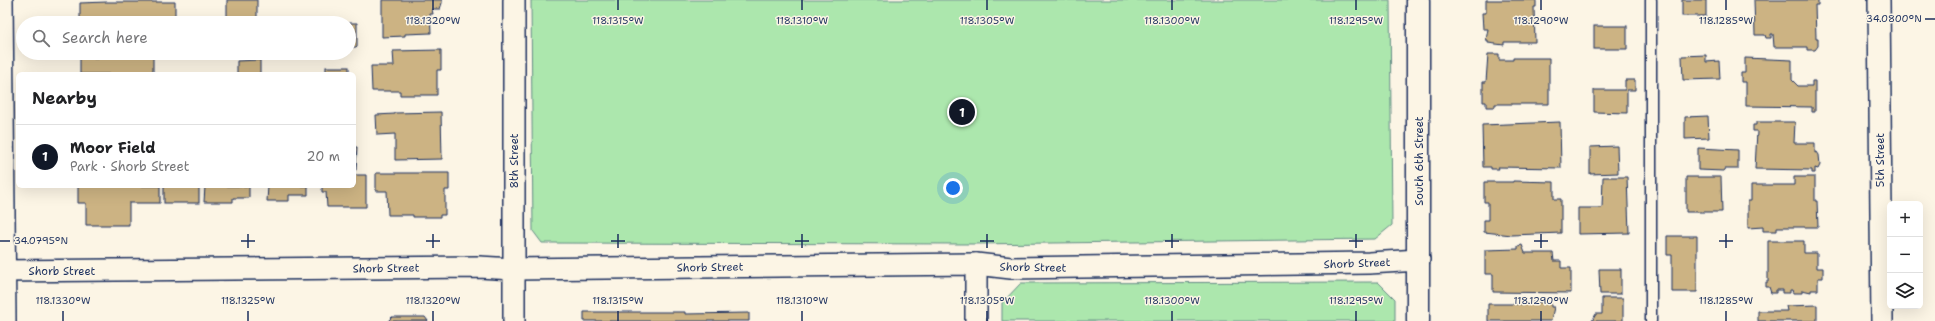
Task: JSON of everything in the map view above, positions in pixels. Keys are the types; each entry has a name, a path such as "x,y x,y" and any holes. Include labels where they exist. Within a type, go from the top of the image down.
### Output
{"street":[{"path":"2,0 2,271 5,321"},
{"name":"8th Street","path":"514,0 514,321"},
{"name":"South 6th Street","path":"1418,0 1418,321"},
{"name":"5th Street","path":"1879,0 1882,321"},
{"name":"Shorb Street","path":"2,271 471,267 513,269 976,264 1011,268 1369,263 1419,260"},
{"path":"976,264 976,321"}],"lane":[{"path":"1650,0 1651,321"}],"green space":[{"path":"531,0 1390,0 1392,225 1375,239 973,244 542,243 533,231"},
{"path":"1378,282 1395,299 1395,321 1002,321 1002,303 1021,283"}],"building":[{"path":"227,0 257,0 257,16 227,16"},
{"path":"382,0 442,0 442,3 440,9 432,9 433,14 430,14 431,33 382,37"},
{"path":"1486,0 1536,0 1536,7 1534,7 1535,42 1504,42 1504,45 1488,43 1488,40 1486,40 1488,29 1483,29 1482,13 1486,13"},
{"path":"1682,0 1706,0 1706,16 1682,16"},
{"path":"1754,0 1818,0 1818,5 1815,5 1816,38 1818,38 1818,46 1815,50 1807,50 1807,47 1774,47 1773,34 1771,34 1771,38 1766,38 1765,35 1755,35"},
{"path":"175,2 175,16 80,16 80,3"},
{"path":"356,23 357,23 356,47"},
{"path":"1594,26 1627,26 1627,49 1594,49"},
{"path":"441,50 441,70 437,70 437,95 400,95 400,91 372,91 371,66 394,66 393,51"},
{"path":"1488,54 1499,54 1499,60 1513,60 1513,58 1549,58 1549,104 1495,104 1495,107 1486,107 1486,102 1483,102 1483,82 1486,82"},
{"path":"1706,55 1706,62 1719,61 1720,79 1683,80 1682,56"},
{"path":"1745,58 1792,60 1792,80 1798,86 1812,86 1812,81 1815,81 1815,112 1812,112 1812,107 1746,106 1746,82 1741,82 1741,73 1745,73"},
{"path":"80,60 153,60 153,72 80,72"},
{"path":"260,60 260,72 237,72 237,61"},
{"path":"326,67 349,67 349,72 326,72"},
{"path":"1625,80 1635,80 1635,90 1627,90 1627,113 1594,112 1594,90 1625,90"},
{"path":"441,112 442,159 395,160 395,134 377,135 376,115"},
{"path":"1708,116 1709,138 1685,139 1685,117"},
{"path":"1560,122 1561,168 1498,167 1499,169 1491,169 1491,167 1483,167 1482,125"},
{"path":"1756,122 1795,122 1794,143 1815,143 1815,153 1817,152 1819,155 1820,165 1818,169 1815,168 1815,173 1812,173 1812,170 1755,169 1757,131 1753,131 1753,125 1756,125"},
{"path":"1617,146 1618,173 1590,174 1590,147"},
{"path":"356,147 357,147 356,170"},
{"path":"1698,148 1738,150 1738,169 1724,169 1724,171 1698,170"},
{"path":"376,173 449,173 449,190 445,190 445,215 440,215 440,217 413,217 413,215 388,215 387,191 376,191"},
{"path":"356,175 366,175 366,207 327,207 326,192 322,192 322,188 356,188"},
{"path":"1603,177 1627,177 1629,233 1578,234 1578,208 1602,208"},
{"path":"1686,177 1721,177 1722,212 1686,212"},
{"path":"1794,177 1815,177 1815,201 1817,201 1818,227 1777,227 1777,231 1763,231 1763,227 1748,228 1748,201 1751,201 1751,185 1794,185"},
{"path":"1484,182 1554,182 1554,199 1561,199 1561,233 1512,235 1484,232 1484,220 1488,220 1488,202 1484,202"},
{"path":"78,188 160,188 160,203 129,203 129,225 86,225 86,203 78,203"},
{"path":"164,188 199,188 199,203 164,203"},
{"path":"205,188 249,188 249,198 233,198 233,202 204,202"},
{"path":"268,188 308,188 308,195 289,195 289,201 267,201"},
{"path":"1667,236 1697,236 1697,292 1672,292 1672,255 1667,255"},
{"path":"1768,241 1804,241 1804,253 1817,253 1817,268 1823,268 1823,278 1818,278 1818,290 1811,290 1811,292 1802,290 1802,293 1793,293 1792,290 1790,290 1790,293 1782,293 1782,290 1776,290 1776,293 1771,293 1769,287 1766,287 1766,282 1768,282"},
{"path":"1522,245 1525,253 1553,253 1554,261 1561,261 1561,268 1571,268 1571,293 1493,292 1493,274 1485,274 1485,250 1518,249 1518,246"},
{"path":"1599,269 1621,269 1621,294 1600,294"},
{"path":"1602,298 1623,298 1623,321 1592,321 1596,314 1602,314"},
{"path":"1532,302 1551,303 1551,307 1554,307 1551,321 1488,321 1488,304 1532,304"},
{"path":"1817,305 1817,321 1758,321 1758,311 1787,311 1786,306"},
{"path":"584,312 685,312 685,314 749,313 749,321 584,321"},
{"path":"392,317 425,317 428,321 388,321"}],"place":[{"name":"Moor Field","path":"962,112"}]}
